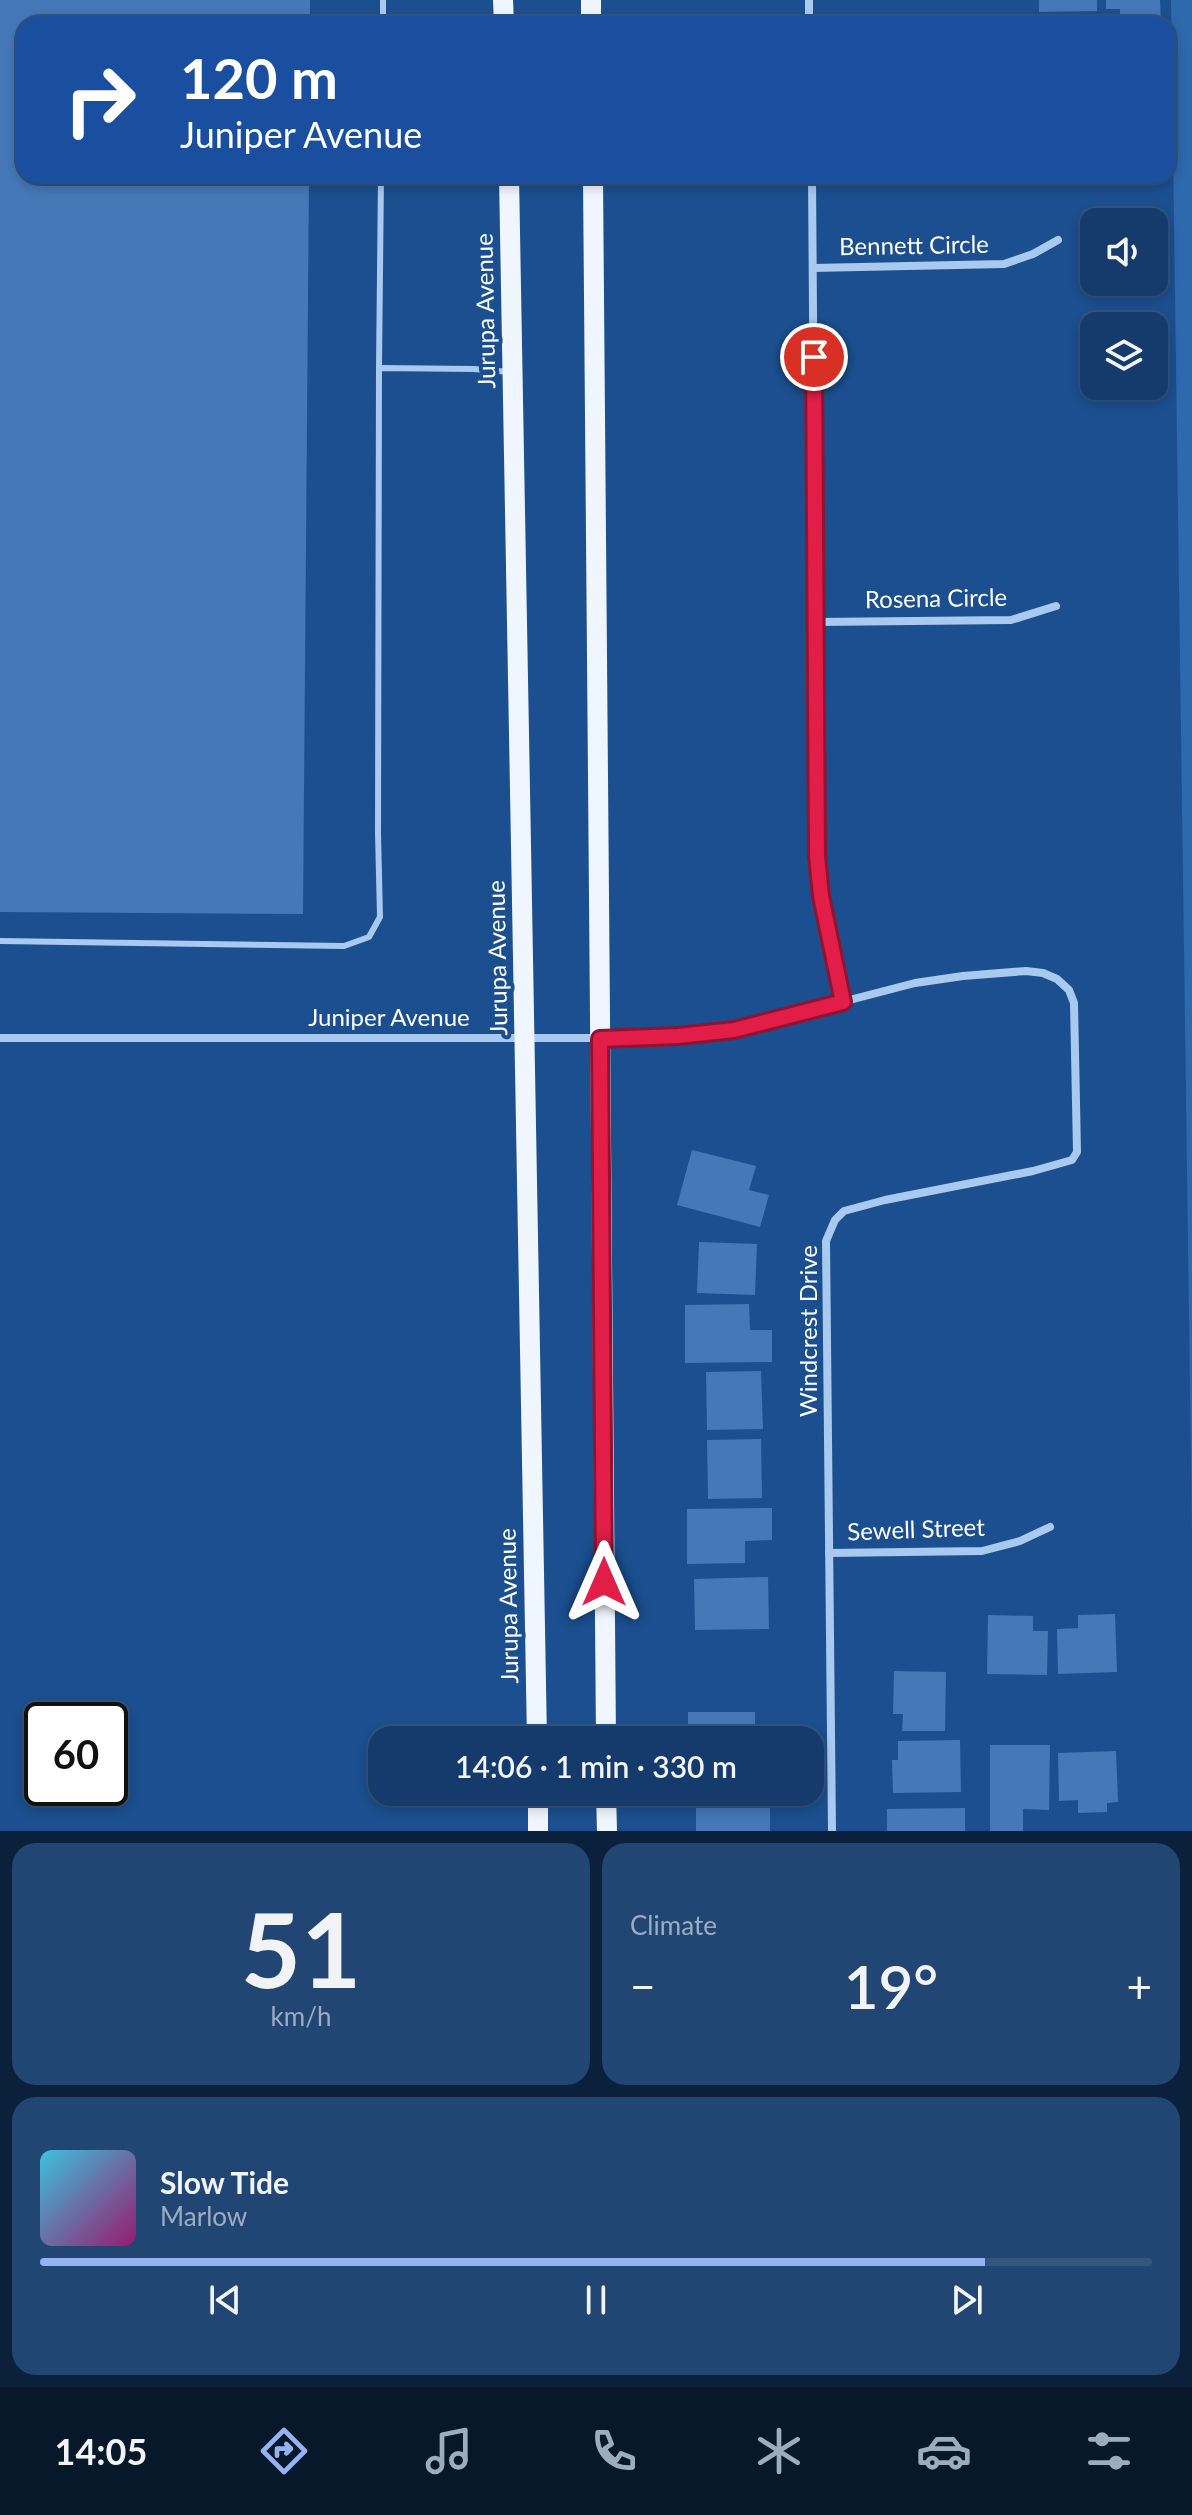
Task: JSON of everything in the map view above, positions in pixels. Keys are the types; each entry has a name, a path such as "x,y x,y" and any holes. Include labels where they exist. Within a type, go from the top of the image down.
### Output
{"main road":[{"name":"Jurupa Avenue","path":"509,184 537,1726"},
{"path":"593,184 606,1726"},
{"path":"538,1806 538,1831"},
{"path":"606,1806 607,1831"}],"street":[{"path":"812,184 817,856 821,896 843,1002"},
{"name":"Bennett Circle","path":"813,268 1004,264 1033,254 1058,240"},
{"name":"Rosena Circle","path":"816,622 1011,620 1056,606"},
{"name":"Juniper Avenue","path":"0,1038 600,1039 678,1036 734,1030 915,983 1026,971 1057,979"},
{"name":"Windcrest Drive","path":"832,1831 826,1241 835,1220 844,1211 1072,1160 1077,1152 1074,1003 1069,990 1057,979"},
{"name":"Sewell Street","path":"829,1553 982,1551 1020,1541 1050,1527"}],"lane":[{"path":"0,941 344,946 369,937 380,917 381,184"},
{"path":"379,368 514,372"}],"shaded area":[{"path":"1171,0 1192,0 1192,1536 1174,184 1176,184 1176,16 1171,16"}],"building":[{"path":"0,0 310,0 310,16 16,16 16,184 309,184 303,914 0,912"},
{"path":"1039,0 1097,0 1097,11 1039,12"},
{"path":"1106,0 1160,0 1161,16 1120,16 1120,9 1106,9"},
{"path":"692,1150 756,1166 749,1190 769,1195 760,1227 677,1205"},
{"path":"699,1242 757,1244 755,1295 697,1293"},
{"path":"749,1304 750,1330 772,1330 772,1362 685,1363 685,1305"},
{"path":"761,1371 763,1429 707,1430 706,1372"},
{"path":"761,1439 762,1498 708,1499 707,1440"},
{"path":"772,1508 772,1540 745,1541 745,1563 687,1564 687,1509"},
{"path":"768,1577 769,1629 695,1630 694,1579"},
{"path":"1115,1614 1117,1672 1058,1674 1057,1629 1078,1628 1078,1615"},
{"path":"988,1615 1033,1616 1033,1631 1048,1631 1047,1675 987,1674"},
{"path":"894,1671 946,1672 945,1731 902,1731 903,1714 893,1714"},
{"path":"688,1712 755,1712 755,1726 688,1726"},
{"path":"960,1740 961,1792 893,1793 892,1760 898,1760 898,1741"},
{"path":"990,1745 1050,1745 1049,1810 1023,1809 1023,1831 990,1831"},
{"path":"1116,1751 1118,1802 1107,1803 1107,1812 1078,1813 1078,1800 1059,1801 1058,1753"},
{"path":"696,1806 770,1806 770,1831 696,1831"},
{"path":"965,1808 965,1831 887,1831 887,1809"}],"route":[{"path":"604,1582 600,1039 734,1030 843,1002 826,926 817,856 814,357"}]}
